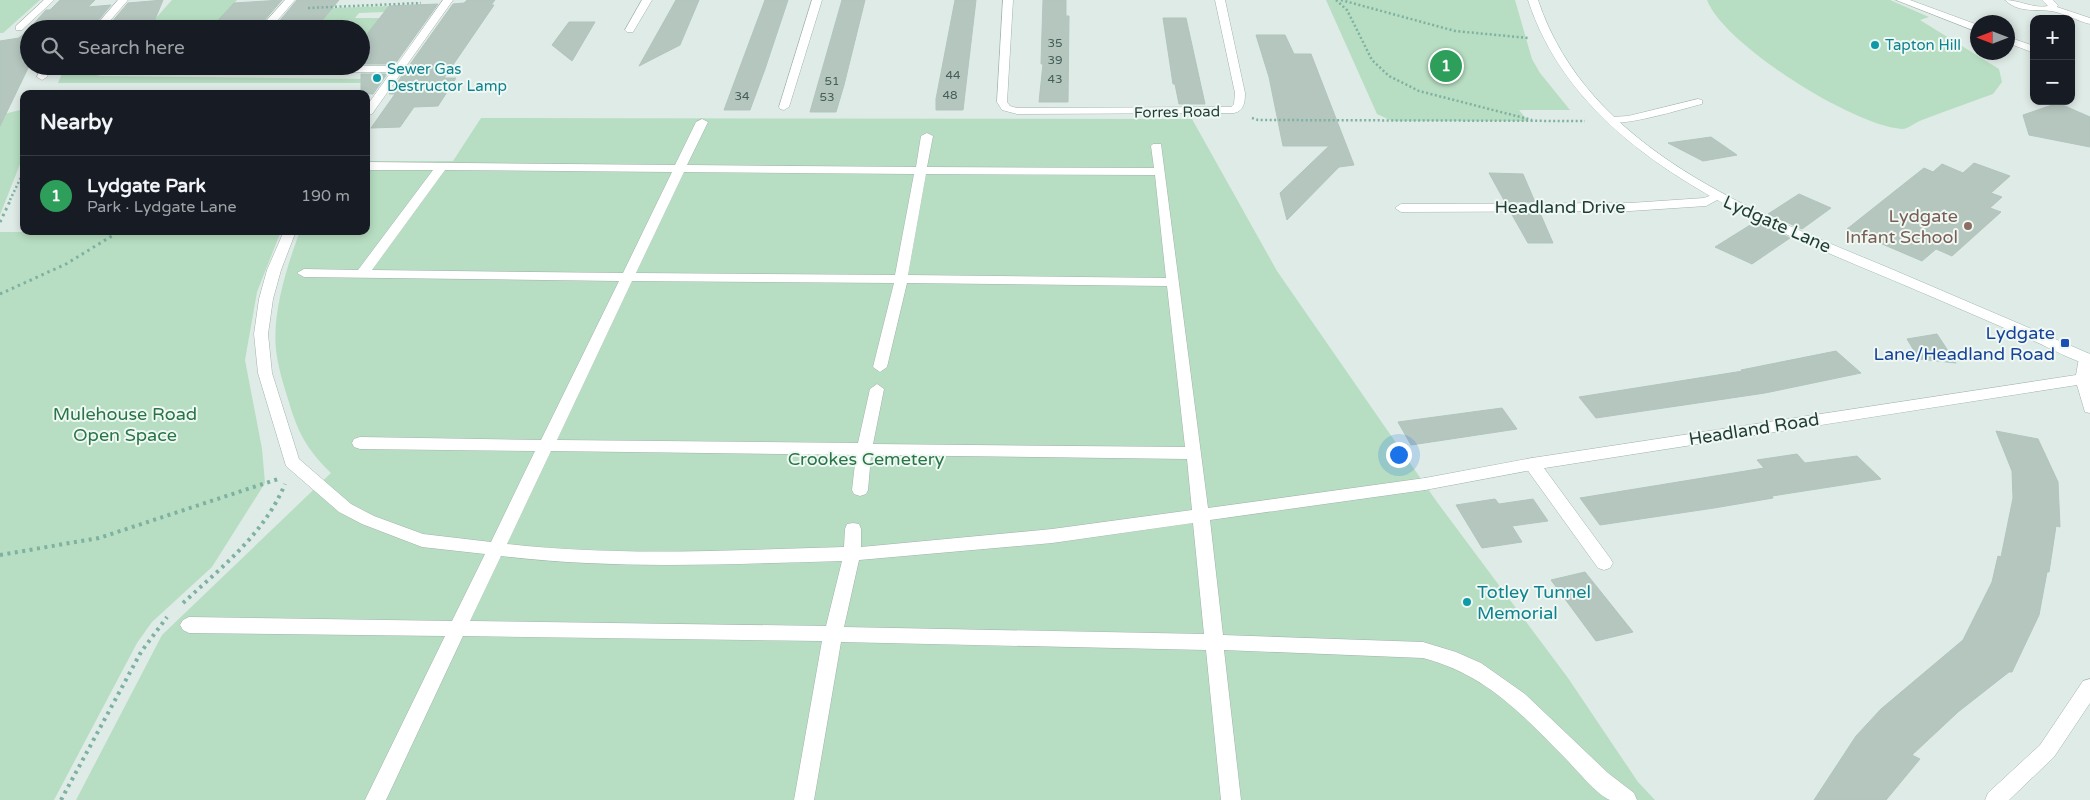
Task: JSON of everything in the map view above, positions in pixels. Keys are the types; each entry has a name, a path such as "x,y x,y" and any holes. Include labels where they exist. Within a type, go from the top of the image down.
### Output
{"street":[{"path":"28,20 49,0"},
{"path":"106,20 123,0"},
{"path":"272,20 290,0"},
{"path":"630,30 647,0"},
{"path":"784,107 817,0"},
{"name":"Forres Road","path":"1008,0 1002,102 1006,108 1016,111 1066,112 1234,110 1239,104 1240,93 1220,0"},
{"name":"Lydgate Lane","path":"1533,0 1549,39 1581,86 1611,120 1663,162 1716,196 1822,245 2088,359"},
{"path":"1901,0 1970,26"},
{"path":"2010,0 2031,8 2049,4 2090,21"},
{"path":"370,109 448,1"},
{"path":"2015,43 2030,48"},
{"path":"370,70 397,70"},
{"path":"1611,120 1628,119 1698,102"},
{"path":"375,800 702,122"},
{"path":"880,367 901,280 927,136"},
{"path":"1157,146 1194,453 1230,800"},
{"path":"370,166 1160,172"},
{"path":"362,274 441,167"},
{"name":"Headland Drive","path":"1402,208 1630,207 1706,202 1716,196"},
{"name":"Headland Road","path":"288,235 274,270 261,334 265,373 292,462 330,497 368,520 422,540 555,556 630,559 852,554 1052,536 1425,484 1532,464 2082,379"},
{"path":"304,273 1174,282"},
{"path":"2088,359 2082,379 2090,408"},
{"path":"860,490 864,450 877,389"},
{"path":"360,443 544,447 1194,453"},
{"path":"1532,464 1604,563"},
{"path":"804,800 833,634 852,554 853,529"},
{"path":"189,625 833,634 1213,642 1423,650 1451,656 1488,676 1532,710 1598,777 1627,800"},
{"path":"1995,800 2047,750 2090,688"}],"path":[{"path":"1336,0 1347,10 1372,60 1389,76 1419,92 1460,100 1537,122"},
{"path":"1341,0 1455,31 1549,39"},
{"path":"282,9 448,1"},
{"path":"1234,110 1258,120 1537,122 1611,120"},
{"path":"0,222 20,180"},
{"path":"1,293 66,264 113,235"},
{"path":"0,555 99,538 287,476 281,496 268,518 180,605"},
{"path":"61,800 141,652 156,629 173,612"}],"green space":[{"path":"0,0 40,0 3,33 0,33"},
{"path":"172,0 237,0 219,20 155,19"},
{"path":"1326,0 1515,0 1532,59 1540,73 1570,110 1519,110 1528,121 1392,121 1377,114"},
{"path":"1707,0 1890,0 1929,17 1920,20 1970,51 1970,60 1984,60 1999,69 2002,82 1993,94 1902,129 1854,114 1824,99 1764,60 1738,39 1718,18"},
{"path":"389,6 385,12 359,13 355,18 380,18 370,34 370,20 322,20 332,8"},
{"path":"61,75 371,79 366,83 58,83"},
{"path":"20,110 20,164 0,215 0,115"},
{"name":"Crookes Cemetery","path":"481,118 1192,119 1277,271 1437,502 1568,678 1638,782 1655,800 76,800 162,635 331,473 309,448 299,430 291,410 276,350 275,336 278,305 299,235 370,235 370,161 453,161"},
{"name":"Mulehouse Road Open Space","path":"0,232 20,232 20,235 279,235 257,292 245,360 262,449 265,483 212,567 152,622 137,643 54,800 0,800"}],"building":[{"path":"60,0 95,0 88,7 111,5 98,20 37,20 46,10 50,10"},
{"path":"163,0 155,20 114,20 128,3"},
{"path":"282,0 265,20 218,20 234,3"},
{"path":"297,0 339,0 322,20 280,20"},
{"path":"467,0 495,0 491,5 494,5 444,78 456,78 438,106 414,107 400,127 371,128 395,94 389,94 453,4 464,3"},
{"path":"676,0 699,0 680,45 639,66"},
{"path":"765,0 788,0 750,110 724,110"},
{"path":"842,0 865,0 844,85 836,112 810,112"},
{"path":"955,0 976,0 963,110 936,110 936,99"},
{"path":"1043,0 1066,0 1066,16 1069,16 1068,102 1039,102 1043,64 1041,64"},
{"path":"438,4 395,64 370,64 370,30 389,6"},
{"path":"1163,18 1186,18 1205,104 1179,104 1175,84 1173,84"},
{"path":"569,22 595,22 572,61 552,45"},
{"path":"1256,35 1285,35 1294,54 1311,54 1354,165 1339,167 1287,220 1280,193 1329,146 1283,146 1269,77"},
{"path":"19,38 20,75 25,75 0,126 0,41"},
{"path":"387,74 373,94 370,94 370,90 361,90 361,75"},
{"path":"2052,105 2063,105 2090,117 2090,147 2029,135 2023,115"},
{"path":"1711,137 1737,155 1703,161 1668,143"},
{"path":"1974,163 2010,176 1991,193 2002,197 1990,208 2001,212 1952,256 1936,249 1922,261 1847,229 1924,168 1933,172 1942,164 1963,173"},
{"path":"1489,173 1523,174 1535,202 1505,202"},
{"path":"1799,194 1831,208 1802,229 1768,214"},
{"path":"1511,213 1540,213 1553,243 1528,243"},
{"path":"1755,222 1790,238 1752,264 1715,247"},
{"path":"1937,334 1956,363 1919,359 1907,339"},
{"path":"1836,351 1861,373 1765,393 1596,418 1579,397 1743,371 1741,370"},
{"path":"1502,408 1517,429 1411,445 1398,422"},
{"path":"1996,431 2038,439 2058,482 2060,527 2056,526 2049,572 2047,572 2039,615 2012,672 2009,672 1958,712 1912,755 1920,759 1886,800 1814,800 1856,736 1881,709 1963,640 1992,582 1998,556 2001,557 2013,498 2012,471"},
{"path":"1797,454 1805,463 1857,456 1881,479 1772,496 1773,498 1714,508 1600,525 1580,498 1764,468 1757,460"},
{"path":"1495,499 1499,504 1533,499 1548,521 1512,526 1522,542 1482,548 1456,505"},
{"path":"1585,572 1633,632 1596,641 1551,580"}],"place":[{"name":"Tapton Hill","path":"1875,45"},
{"name":"Lydgate Park","path":"1446,66"},
{"name":"Sewer Gas Destructor Lamp","path":"377,78"},
{"name":"Lydgate Infant School","path":"1968,226"},
{"name":"Lydgate Lane/Headland Road","path":"2065,343"},
{"name":"Totley Tunnel Memorial","path":"1467,602"}]}
